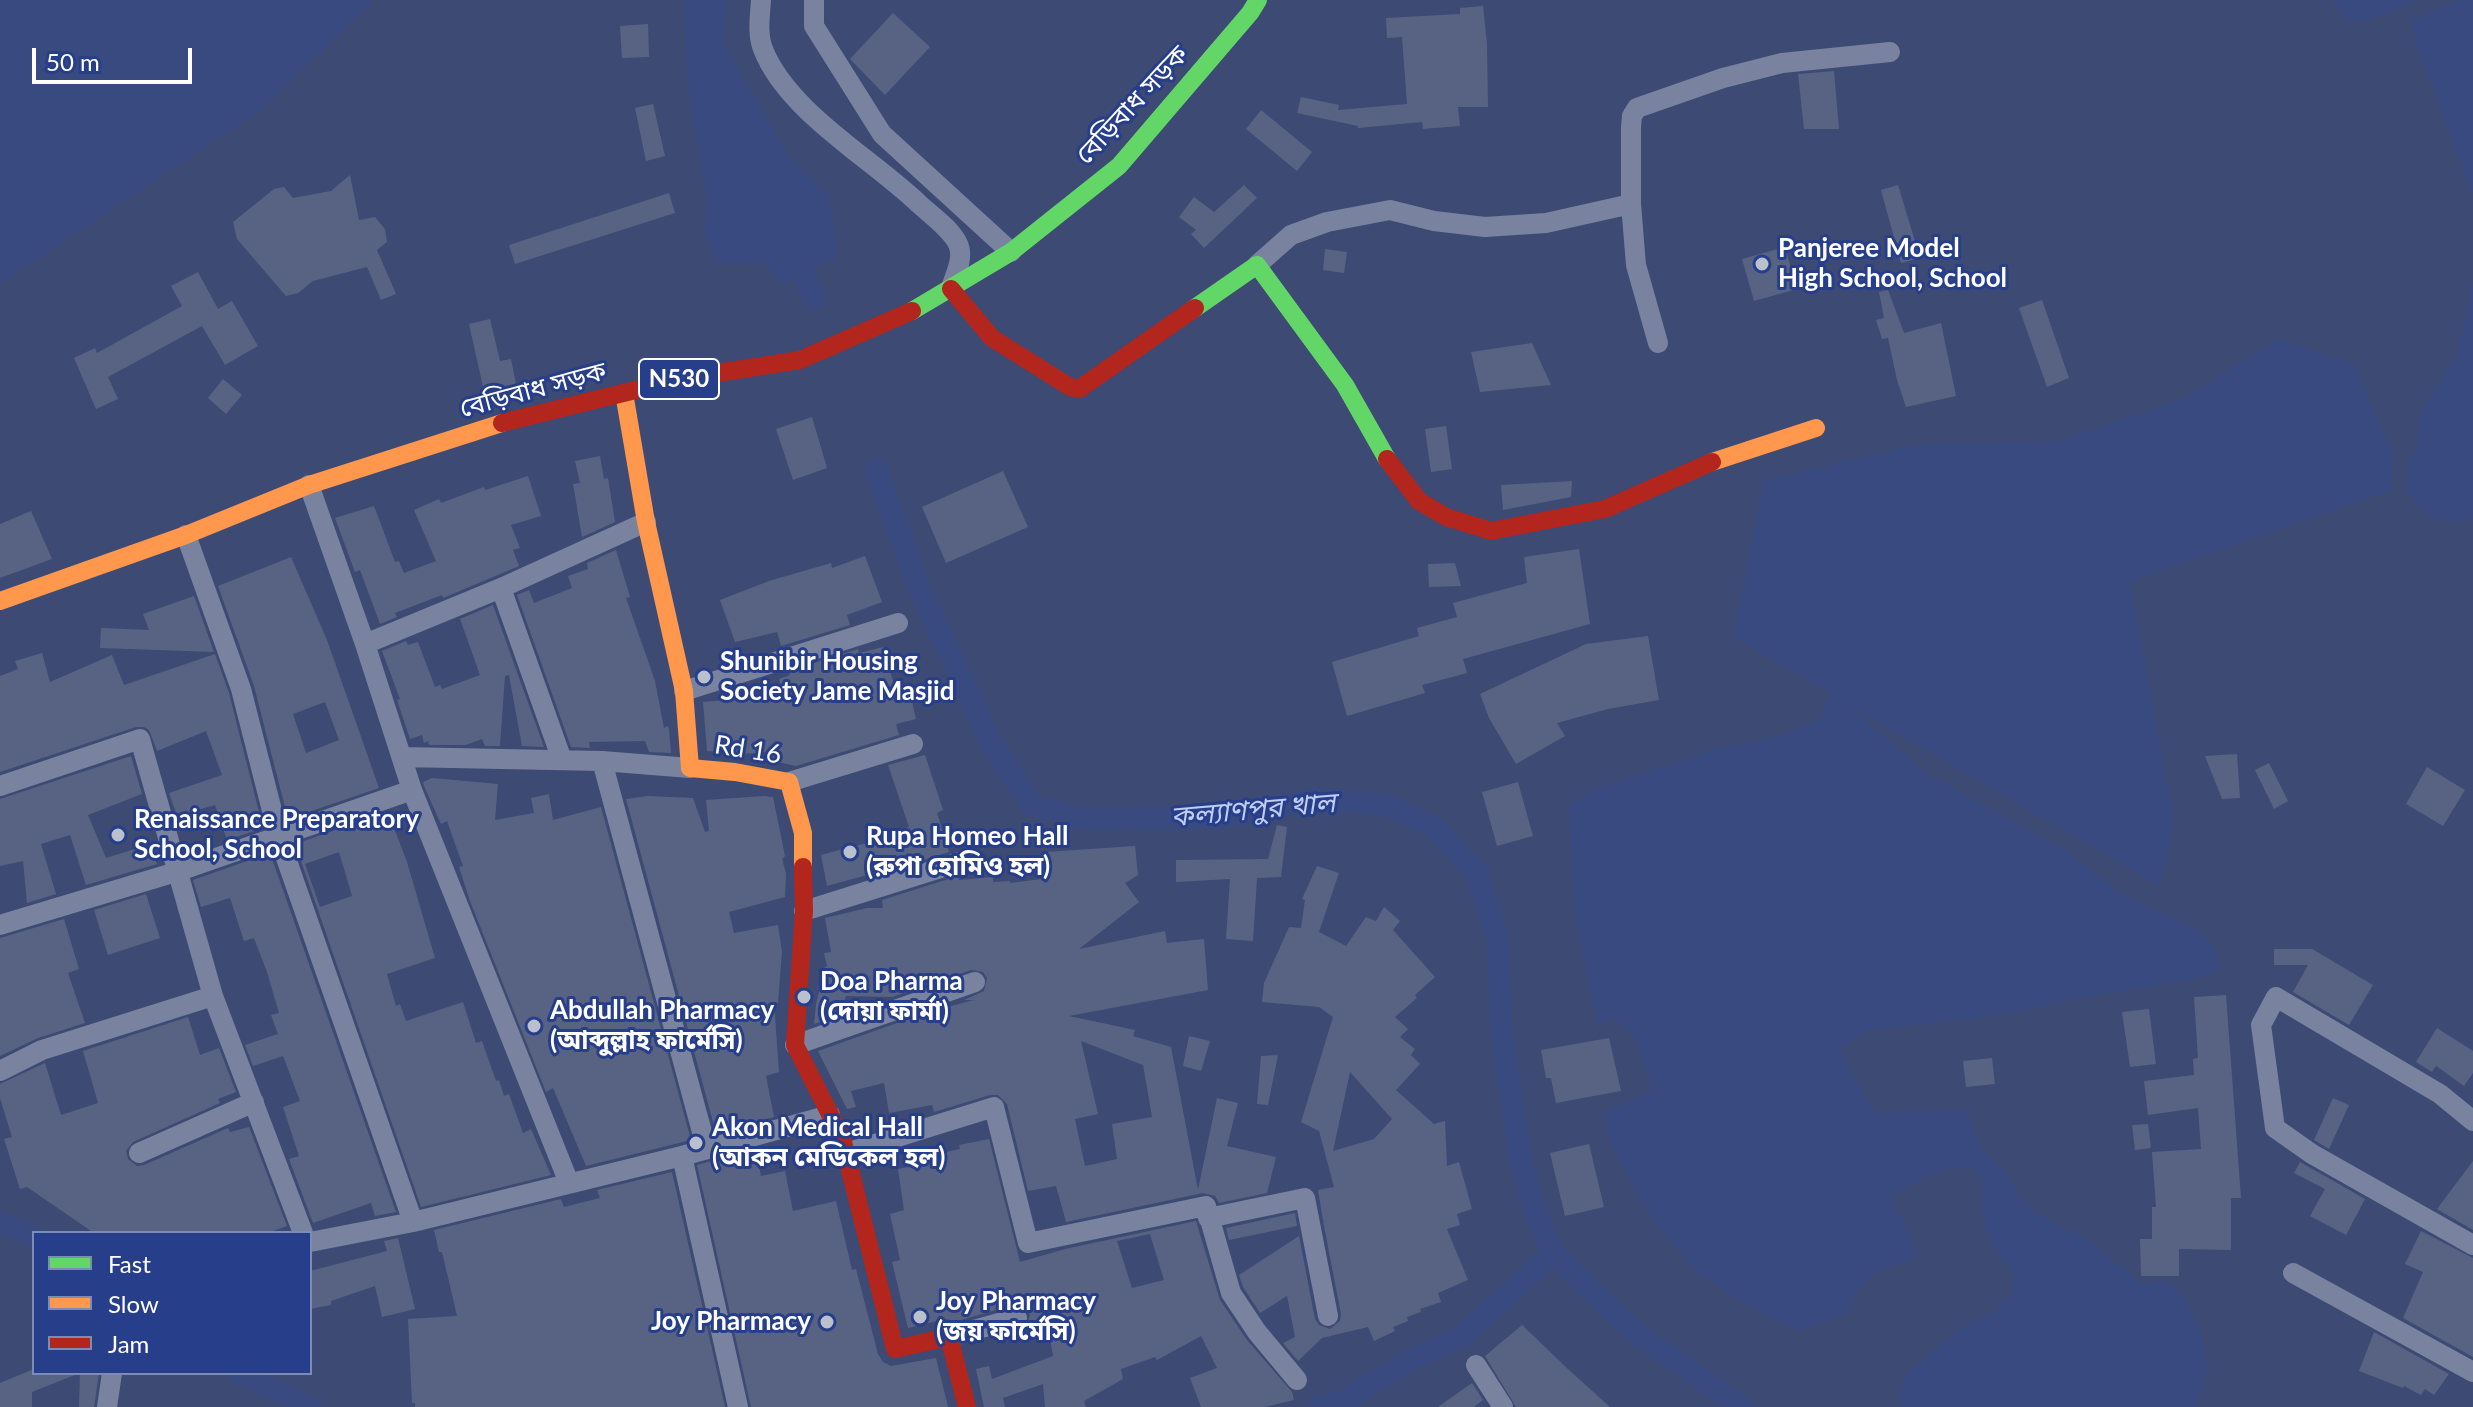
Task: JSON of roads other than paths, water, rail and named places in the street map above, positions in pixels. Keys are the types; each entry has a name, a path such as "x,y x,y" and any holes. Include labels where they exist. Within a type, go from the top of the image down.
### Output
{"main road":[{"name":"বেড়িবাধ সড়ক","path":"0,601 186,535 309,485 496,425 680,379 800,360 909,313 1011,252 1119,166 1258,0"},
{"path":"951,289 992,338 1070,387 1079,389 1257,265 1345,385 1385,456 1419,501 1446,517 1491,531 1605,509 1729,455 1816,428"},
{"name":"Rd 16","path":"624,393 646,522 684,691 690,768 789,782 803,833 804,911 795,1045"},
{"path":"795,1045 842,1138 895,1349 949,1337 967,1407"}],"street":[{"path":"761,0 759,25 762,47 779,79 803,108 896,182 958,243 960,259 951,289"},
{"path":"814,0 814,26 882,134 1011,252"},
{"path":"1658,343 1636,265 1631,204 1631,127 1637,108 1723,78 1782,63 1890,52"},
{"path":"1257,265 1291,235 1327,222 1390,210 1434,221 1485,227 1546,223 1631,204"},
{"path":"309,485 412,790 569,1183"},
{"path":"365,644 501,588 646,522"},
{"path":"186,535 241,689 279,838 413,1222"},
{"path":"501,588 562,760"},
{"path":"684,691 898,623"},
{"path":"0,786 140,739 213,996 302,1231"},
{"path":"789,782 913,744"},
{"path":"402,757 602,761 690,768"},
{"path":"602,761 706,1147"},
{"path":"0,925 176,872 412,790"},
{"path":"804,911 963,861"},
{"path":"795,1045 975,982"},
{"path":"0,1071 42,1050 213,996"},
{"path":"2473,1121 2440,1094 2276,997 2261,1025 2275,1128 2312,1154 2473,1245"},
{"path":"139,1153 254,1102"},
{"path":"846,1153 994,1107 1028,1243 1206,1206 1231,1293 1257,1332 1297,1380"},
{"path":"312,1242 413,1222 682,1156 830,1115"},
{"path":"682,1156 738,1407"},
{"path":"1208,1218 1305,1198 1328,1316"},
{"path":"2293,1273 2473,1372"},
{"path":"949,1337 1017,1318"},
{"path":"1476,1365 1503,1407"},
{"path":"107,1407 112,1375"}],"water":[{"path":"0,0 373,0 261,110 0,284"},
{"path":"684,0 727,0 723,42 789,157 830,197 837,257 782,285 766,263 716,263 704,230 708,207 688,87"},
{"path":"2332,0 2418,0 2379,17 2349,23"},
{"path":"2458,0 2473,0 2473,194 2415,41 2411,21"},
{"path":"2473,282 2473,517 2464,522 2431,519 2407,492 2409,462 2416,452 2419,420 2434,389 2457,356"},
{"path":"2278,339 2354,364 2393,456 2391,490 2129,582 2174,820 2160,886 1848,705 1927,774 2067,851 2120,893 2202,932 2216,951 2221,969 2200,978 2072,999 2010,1014 1871,1030 1839,1048 1854,1080 1876,1113 1966,1109 1979,1146 2003,1170 2021,1198 2038,1215 2089,1241 2113,1262 2127,1269 2138,1284 2165,1280 2185,1299 2202,1338 2208,1368 2195,1407 1903,1407 1900,1393 1905,1377 1955,1332 1998,1309 2012,1292 2014,1273 1998,1253 1986,1229 1979,1174 1962,1167 1950,1169 1892,1195 1893,1209 1903,1220 1917,1257 1873,1275 1858,1290 1846,1314 1800,1331 1771,1319 1699,1275 1651,1217 1613,1148 1603,1113 1653,1089 1635,1037 1614,1018 1599,1026 1577,929 1568,806 1595,788 1714,750 1781,735 1818,720 1831,694 1734,637 1763,481 1910,446 2054,442 2179,401"}],"waterway":[{"name":"কল্যাণপুর খাল","path":"804,275 814,299"},
{"name":"কল্যাণপুর খাল","path":"876,469 918,585 991,742 1032,805 1083,819 1233,816 1316,799 1388,805 1434,827 1476,872 1498,940 1501,1027 1519,1152 1533,1206 1553,1253 1632,1330 1742,1407"},
{"path":"0,1222 32,1236"},
{"path":"1319,1407 1344,1401 1410,1360 1462,1337 1553,1253"},
{"path":"243,1375 311,1407"}],"place":[{"name":"Panjeree Model High School, School","path":"1762,264"},
{"name":"Shunibir Housing Society Jame Masjid","path":"704,677"},
{"name":"Renaissance Preparatory School, School","path":"118,835"},
{"name":"Rupa Homeo Hall (রুপা হোমিও হল)","path":"850,852"},
{"name":"Doa Pharma (দোয়া ফার্মা)","path":"804,997"},
{"name":"Abdullah Pharmacy (আব্দুল্লাহ ফার্মেসি)","path":"534,1026"},
{"name":"Akon Medical Hall (আকন মেডিকেল হল)","path":"696,1143"},
{"name":"Joy Pharmacy (জয় ফার্মেসি)","path":"920,1317"},
{"name":"Joy Pharmacy","path":"827,1322"}]}
